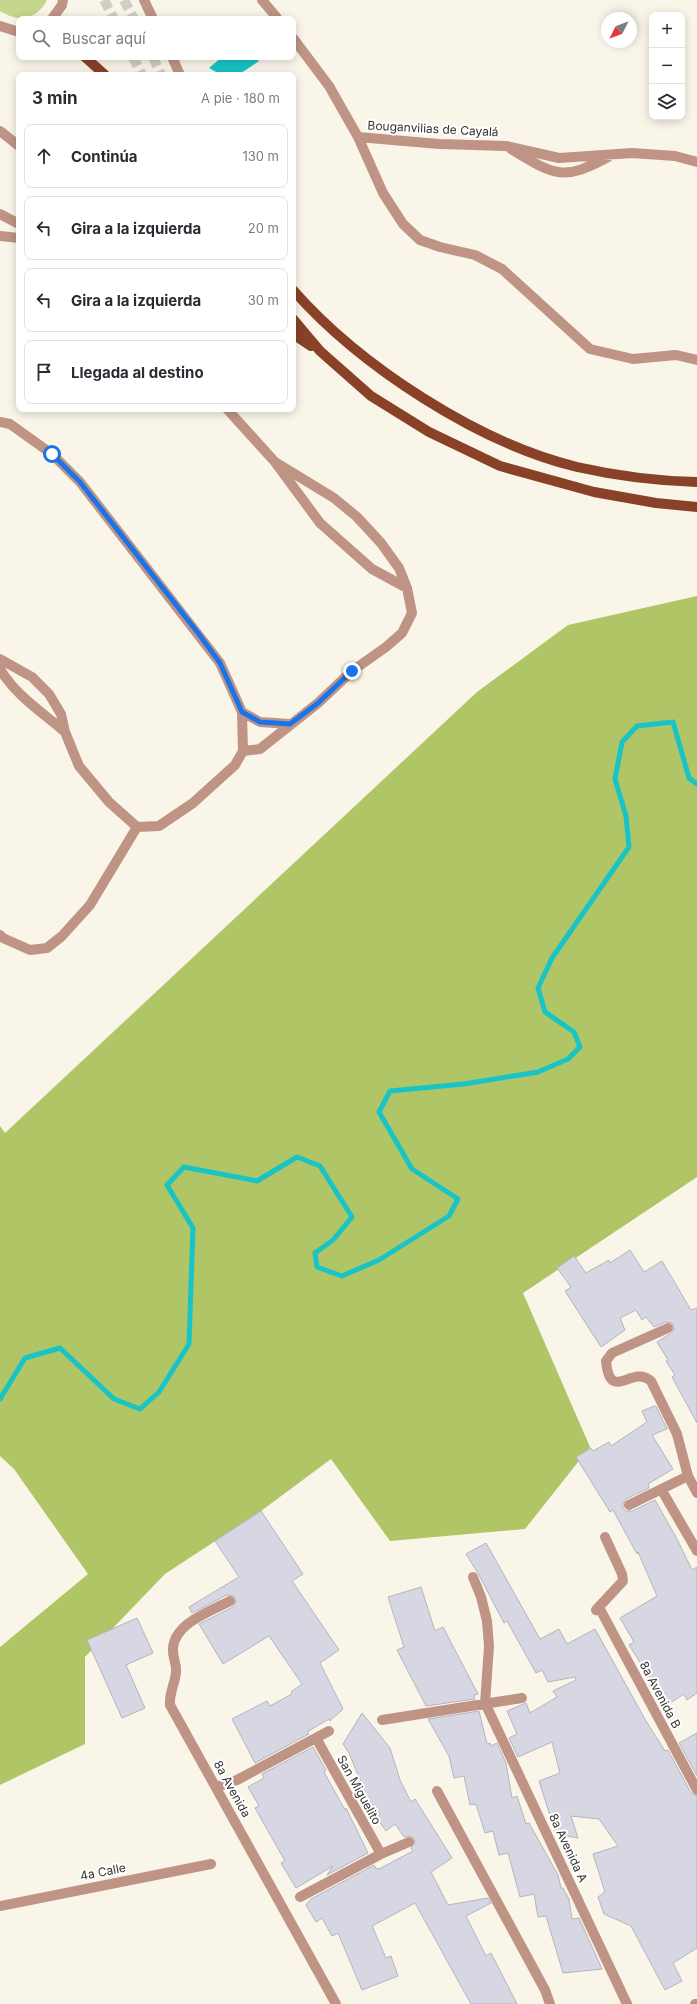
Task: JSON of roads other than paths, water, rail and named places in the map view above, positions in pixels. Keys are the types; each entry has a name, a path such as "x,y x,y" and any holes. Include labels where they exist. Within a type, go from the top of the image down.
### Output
{"main road":[{"path":"88,60 102,72"},
{"path":"296,293 335,333 400,382 440,407 506,442 577,466 659,481 697,482"},
{"path":"296,323 320,351 371,396 429,432 500,466 594,492 656,504 697,507"},
{"path":"296,336 320,351"}],"street":[{"path":"54,16 62,5 63,0"},
{"path":"144,0 152,16"},
{"path":"262,0 275,16"},
{"path":"1,28 16,31"},
{"name":"Bouganvilias de Cayalá","path":"296,42 329,86 358,137 383,193 403,224 420,240 440,247 475,255 502,269 590,349 633,359 676,355 697,360"},
{"path":"173,60 179,72"},
{"path":"0,131 16,144"},
{"name":"Bouganvilias de Cayalá","path":"358,137 439,144 506,146 559,158 609,156 632,153 676,156 697,162"},
{"name":"Bouganvilias de Cayalá","path":"506,146 530,161 561,174 582,170 609,156"},
{"path":"0,214 16,222"},
{"path":"0,236 16,238"},
{"path":"230,412 275,462 320,523 372,569 407,588"},
{"path":"0,422 10,424 52,454 80,482 220,663 242,712 243,751 235,765 193,804 159,826 137,827 109,802 79,766 65,732 61,714 49,694 32,677 0,659"},
{"path":"243,751 260,749 318,703 352,671 386,647 402,633 412,612 407,588 399,568 381,543 357,516 317,487 275,462"},
{"path":"0,669 6,680 23,699 65,732"},
{"path":"242,712 260,722 290,724"},
{"path":"0,935 3,938 30,950 47,948 62,936 90,905 137,827"},
{"path":"668,1328 612,1354 606,1361 608,1375 611,1380 617,1382 640,1376 647,1377 651,1381 677,1434 688,1476 697,1492"},
{"path":"629,1505 688,1476"},
{"path":"661,1490 697,1551"},
{"name":"8a Avenida B","path":"604,1537 622,1574 623,1581 599,1605 596,1610 601,1611 697,1790"},
{"path":"473,1577 481,1597 487,1621 489,1646 485,1703"},
{"name":"8a Avenida","path":"230,1601 189,1624 177,1636 172,1657 176,1671 170,1694 170,1705 336,2004"},
{"path":"382,1720 522,1698"},
{"name":"8a Avenida A","path":"485,1703 627,2004"},
{"path":"216,1787 237,1780 329,1731"},
{"name":"San Miguelito","path":"316,1738 381,1854"},
{"path":"437,1792 545,1990 550,2004"},
{"path":"300,1897 381,1854 409,1842"},
{"name":"4a Calle","path":"0,1906 211,1864"}],"water":[{"path":"218,60 259,61 242,72 217,72 209,68"}],"waterway":[{"path":"0,1399 25,1358 60,1348 114,1399 140,1409 159,1392 189,1344 193,1228 167,1185 184,1167 257,1181 297,1157 320,1166 352,1217 333,1240 315,1253 317,1267 342,1276 379,1260 449,1216 458,1199 412,1169 379,1112 390,1091 464,1084 538,1072 568,1059 580,1047 574,1032 545,1012 538,988 552,958 629,847 626,816 615,779 622,742 637,726 673,722 689,778 697,784"}],"tunnel":[{"path":"104,0 112,16"},
{"path":"124,0 132,16"},
{"path":"134,60 140,72"},
{"path":"154,60 160,72"}]}
